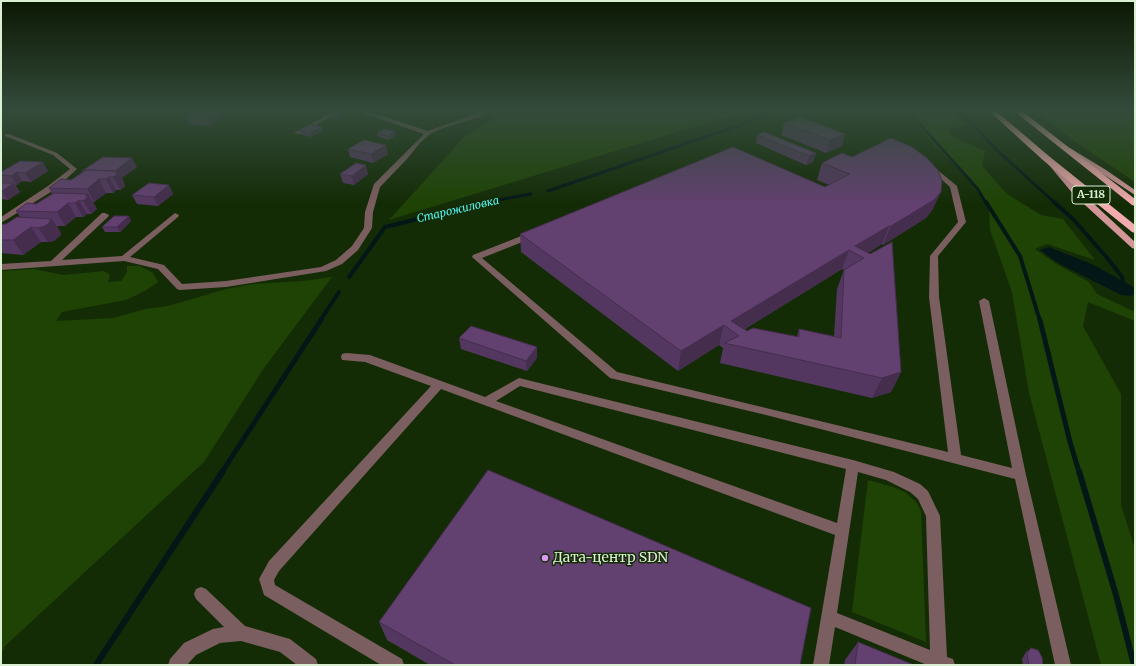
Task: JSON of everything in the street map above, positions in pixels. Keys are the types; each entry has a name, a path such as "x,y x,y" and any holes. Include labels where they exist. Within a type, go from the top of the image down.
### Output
{"highway":[{"name":"А-118","path":"1028,142 1135,230"},
{"name":"А-118","path":"1056,142 1135,203"}],"main road":[{"path":"1058,142 1104,171 1135,193"},
{"path":"1047,159 1078,193 1135,246"}],"street":[{"path":"1,221 51,188 74,169 55,154 25,142"},
{"path":"1,267 124,258 161,267 180,286 226,284 323,269 340,262 355,248 368,228 369,212 377,186 418,142"},
{"path":"924,160 954,186 962,222 934,256 934,297 955,459"},
{"path":"53,264 106,215"},
{"path":"124,258 175,215"},
{"path":"542,231 476,257 614,375 762,410 1020,475"},
{"path":"984,301 1020,475 1062,665"},
{"path":"346,357 366,358 842,530"},
{"path":"486,401 519,382 853,465 890,476 915,488 923,495 933,516 942,664 829,617"},
{"path":"396,665 269,590 266,579 274,566 438,384"},
{"path":"821,665 853,465"},
{"path":"201,594 241,633"},
{"path":"176,665 190,650 219,635 241,633 284,645 310,665"}],"green space":[{"path":"459,142 644,142 389,220"},
{"path":"932,142 964,142 985,151 982,166 1007,194 1041,215 1063,219 1095,260 1047,244 1035,249 1058,265 1089,282 1097,294 1135,312 1135,321 1088,302 1083,326 1121,394 1121,505 1135,549 1135,665 1101,665 1029,393 1012,292 990,230 989,209 968,178"},
{"path":"1076,142 1135,142 1135,182"},
{"path":"127,266 140,266 153,273 158,282 145,291 126,300 62,312 56,321 113,318 145,309 168,306 226,289 253,284 303,281 332,277 264,368 204,462 5,646 1,654 1,271 34,269 63,275 104,271 110,275 108,282 121,281 127,272"},
{"path":"868,480 905,492 917,503 921,511 926,642 852,612"}],"shaded area":[{"path":"1049,247 1094,265 1135,288 1135,294 1131,296 1121,295 1056,262 1040,250"}],"building":[{"path":"360,142 373,142 386,145 371,154 348,149"},
{"path":"775,142 789,142 816,153 809,156"},
{"path":"883,142 901,142 912,147 927,158 938,170 942,181 941,192 934,200 855,246 870,254 892,242 901,372 882,378 724,343 739,336 724,325 681,351 520,234 733,147 825,187 850,174 822,163 842,153 852,157","holes":["849,250 864,258 844,270 841,338 799,329 799,337 753,328 747,331 731,321"]},
{"path":"103,157 132,158 115,171 82,171"},
{"path":"20,161 43,162 25,173 17,172 11,176 1,175 1,172"},
{"path":"356,163 366,165 352,176 340,174"},
{"path":"86,170 118,171 115,173 119,173 113,177 99,179 87,189 49,188 61,179 71,180"},
{"path":"1,183 14,183 1,191"},
{"path":"149,183 169,185 154,197 132,195"},
{"path":"54,193 88,194 85,196 89,196 83,201 79,200 75,203 68,203 57,212 16,211 27,203 36,204"},
{"path":"114,216 129,216 117,227 102,227"},
{"path":"17,217 52,219 49,221 52,221 45,226 38,228 31,227 13,240 1,240 1,225 6,224"},
{"path":"471,326 537,347 526,361 459,338"},
{"name":"Дата-центр SDN","path":"488,470 811,608 800,665 455,665 379,622"},
{"path":"858,642 914,665 855,665"},
{"path":"1031,648 1038,650 1042,657 1043,665 1029,665 1027,654"}],"waterway":[{"name":"Старожиловка","path":"548,191 690,142"},
{"path":"936,142 977,188 986,203"},
{"path":"989,142 1055,203"},
{"name":"Старожиловка","path":"482,203 531,194"},
{"name":"Старожиловка","path":"349,277 385,227 488,202"},
{"path":"986,202 1020,256 1040,321"},
{"path":"1054,202 1074,220 1108,259 1122,277 1124,286"},
{"path":"320,321 339,292"},
{"path":"222,472 321,320"},
{"path":"1040,320 1070,442 1079,472"},
{"path":"96,665 223,471"},
{"path":"1079,471 1116,595 1134,665"}],"place":[{"name":"Дата-центр SDN","path":"545,558"}]}
